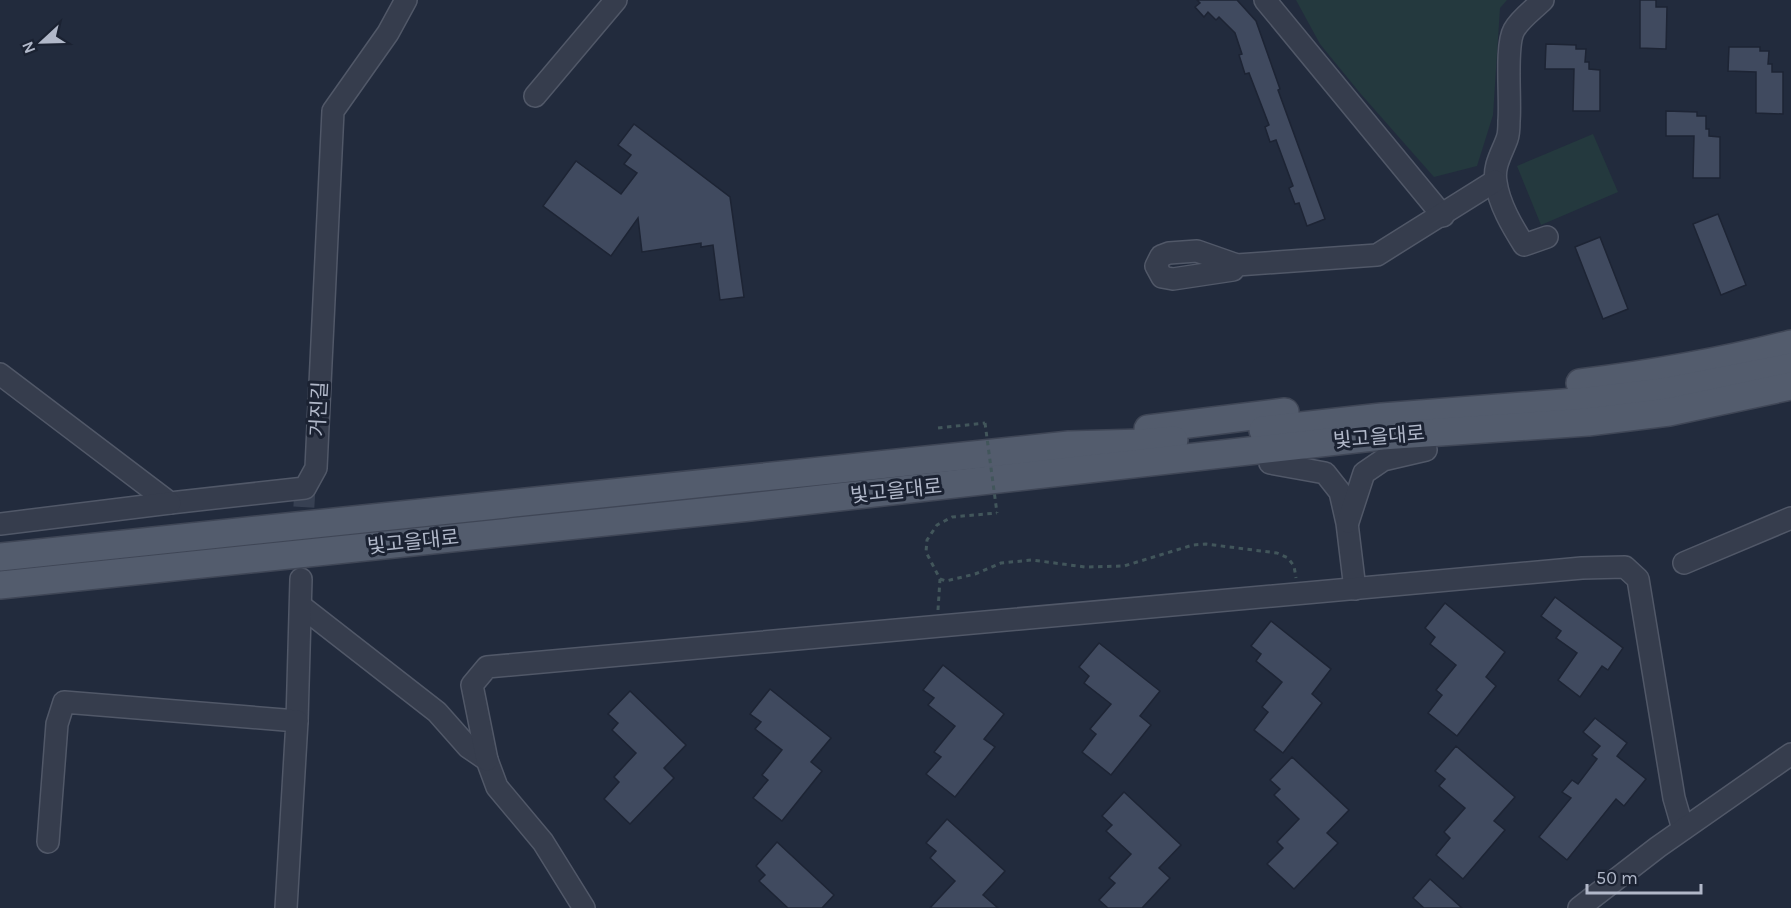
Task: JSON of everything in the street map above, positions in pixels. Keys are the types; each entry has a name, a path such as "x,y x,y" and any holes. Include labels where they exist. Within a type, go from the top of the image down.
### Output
{"main road":[{"path":"1069,445 1140,430 1373,401 1560,386 1660,373 1741,357 1791,344"},
{"name":"빛고을대로","path":"0,557 1069,445 1142,443 1382,417 1588,401 1663,392 1791,367"},
{"name":"빛고을대로","path":"0,585 1073,472 1146,461 1382,436 1588,422 1669,412 1791,386"},
{"path":"1073,472 1147,474 1663,430 1791,405"},
{"path":"0,542 93,547"},
{"path":"0,602 98,574"}],"street":[{"name":"거진길","path":"170,503 305,488 316,468 333,111 388,33 406,0"},
{"path":"535,96 616,0"},
{"path":"1265,0 1443,216"},
{"path":"1543,0 1513,31 1510,55 1510,118 1507,138 1501,148 1496,166 1495,181 1514,231 1524,245 1547,237"},
{"path":"1237,266 1377,255 1443,216 1495,181"},
{"path":"0,374 170,503"},
{"path":"1347,523 1364,473 1383,460 1426,450"},
{"path":"1270,463 1325,473 1340,492 1347,523 1355,589"},
{"path":"0,524 170,503"},
{"path":"1684,563 1791,518"},
{"path":"584,908 543,842 497,787 487,760 472,685 487,667 1582,568 1625,567 1638,579 1674,798 1683,829"},
{"path":"286,908 297,721 301,579"},
{"path":"301,606 437,712 468,747 487,760"},
{"path":"48,842 57,724 63,702 297,721"},
{"path":"1579,908 1683,829 1791,753"}],"path":[{"path":"938,428 985,423 997,513 952,517 937,525 927,540 926,552 940,579 938,614"},
{"path":"940,579 946,581 975,574 1001,563 1032,560 1085,567 1124,566 1206,544 1277,553 1288,558 1294,566 1296,581"}],"green space":[{"path":"1296,0 1507,0 1500,8 1493,115 1477,166 1434,177 1320,44"},
{"path":"1593,134 1618,192 1541,225 1517,166"}],"building":[{"path":"1197,0 1237,0 1256,21 1280,89 1278,90 1325,219 1307,226 1299,203 1295,204 1289,188 1293,186 1276,140 1270,142 1265,127 1269,125 1249,73 1245,74 1239,55 1242,54 1235,33 1219,17 1216,20 1208,12 1204,17 1195,7 1200,3"},
{"path":"1640,0 1656,0 1656,7 1667,7 1666,49 1640,48"},
{"path":"1546,44 1576,45 1576,49 1586,49 1585,62 1589,62 1589,69 1600,70 1600,111 1573,111 1574,69 1545,69"},
{"path":"1729,47 1760,47 1760,51 1769,51 1768,64 1772,64 1772,72 1783,72 1783,114 1756,113 1756,72 1728,71"},
{"path":"1666,111 1697,112 1697,116 1706,116 1706,129 1709,129 1709,136 1720,137 1720,178 1693,178 1694,136 1666,136"},
{"path":"634,124 730,197 744,297 720,300 713,245 701,247 701,243 642,252 638,218 611,256 543,206 576,161 621,194 637,173 624,164 631,155 618,145"},
{"path":"1718,214 1746,285 1721,295 1693,224"},
{"path":"1600,237 1628,309 1603,319 1575,247"},
{"path":"1555,597 1623,648 1608,670 1602,666 1580,697 1558,680 1577,653 1556,638 1561,631 1541,616"},
{"path":"1445,603 1505,652 1486,677 1496,686 1457,736 1428,713 1442,695 1436,690 1456,665 1430,644 1435,637 1425,628"},
{"path":"1271,621 1331,669 1312,694 1322,703 1283,753 1254,730 1268,712 1262,707 1282,682 1256,661 1261,654 1251,646"},
{"path":"1099,643 1160,691 1140,716 1151,725 1111,775 1082,752 1096,734 1090,729 1111,704 1084,683 1089,676 1079,667"},
{"path":"943,665 1004,714 984,739 995,747 955,797 926,774 941,757 934,752 955,726 928,705 934,698 923,690"},
{"path":"770,689 831,738 811,762 822,771 782,821 753,798 768,780 762,775 782,750 755,729 761,722 750,714"},
{"path":"630,691 686,745 664,768 674,778 630,824 604,799 619,782 614,777 636,753 612,730 618,723 608,714"},
{"path":"1595,718 1627,743 1617,756 1646,779 1624,806 1616,799 1567,860 1539,837 1571,798 1562,792 1572,780 1578,784 1597,759 1592,755 1600,746 1583,732"},
{"path":"1456,746 1515,797 1494,821 1505,830 1463,879 1436,855 1450,838 1444,832 1465,808 1439,786 1445,779 1435,771"},
{"path":"1292,757 1349,810 1327,833 1338,843 1294,889 1267,864 1283,848 1277,842 1299,819 1274,795 1280,789 1270,780"},
{"path":"1124,792 1181,845 1159,868 1170,878 1142,908 1108,908 1099,900 1115,883 1109,878 1131,854 1106,831 1112,825 1102,816"},
{"path":"947,819 1005,871 983,895 998,908 930,908 955,881 930,858 936,851 926,843"},
{"path":"777,842 834,895 822,908 788,908 759,881 765,875 756,866"},
{"path":"1430,879 1462,908 1424,908 1413,898"}],"tunnel":[{"path":"302,538 305,488"}]}
